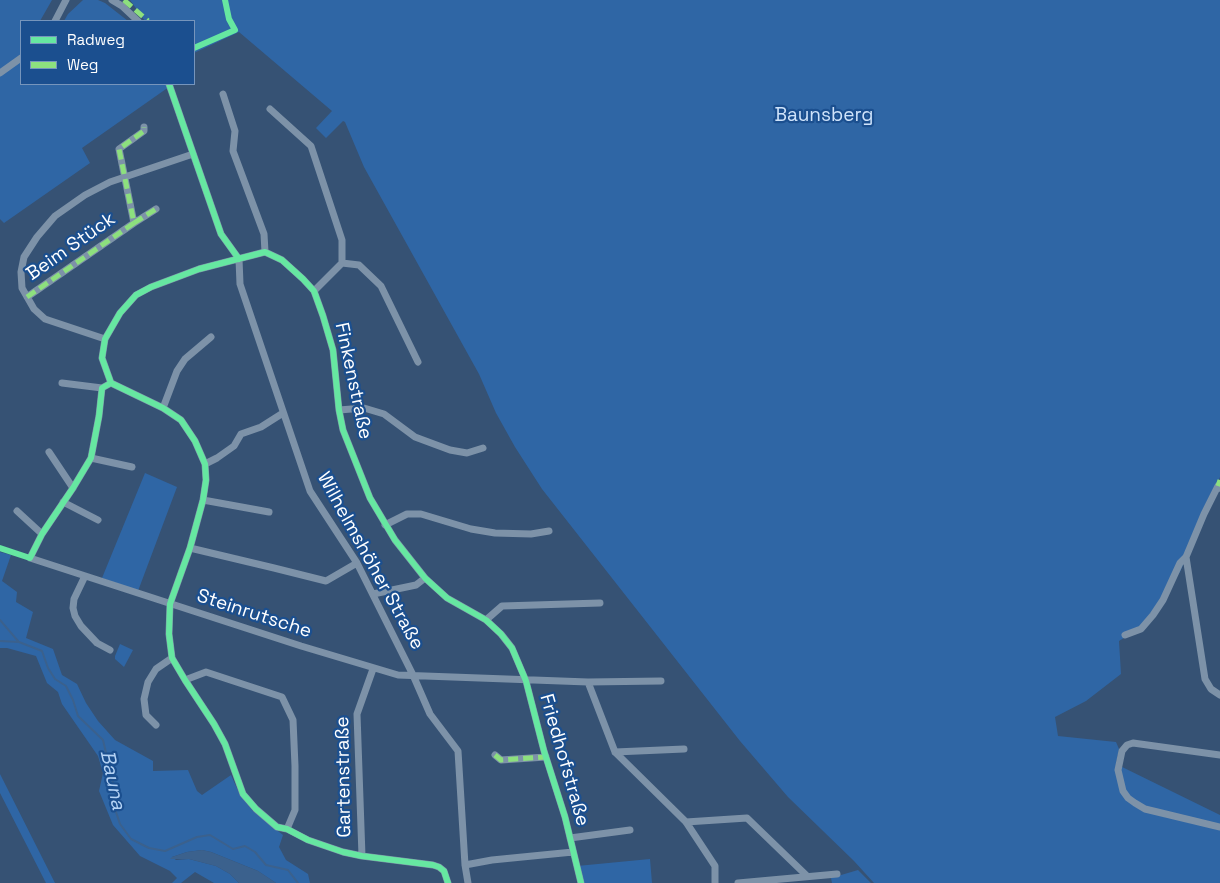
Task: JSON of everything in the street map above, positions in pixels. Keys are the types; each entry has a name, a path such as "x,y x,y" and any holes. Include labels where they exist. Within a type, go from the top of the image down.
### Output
{"street":[{"path":"56,20 66,0"},
{"path":"112,0 122,6 137,20"},
{"path":"0,74 20,59"},
{"path":"168,85 222,234 239,259"},
{"path":"222,94 235,131 233,151 264,234 265,252 198,269 136,295 120,313 105,339 102,358 111,383 162,408 180,420 195,441 205,464 204,500 190,548 170,604 169,634 172,658 225,744 243,794 256,809 277,827 287,829 325,847 362,856 419,862 439,867 444,872 448,883"},
{"path":"270,110 311,146 342,240 342,263 314,291"},
{"name":"Beim Stück","path":"134,223 119,148 144,131 144,126"},
{"path":"105,339 45,319 34,309 22,288 21,272 24,258 37,237 56,216 85,195 110,182 124,179 193,154"},
{"name":"Beim Stück","path":"28,297 156,209"},
{"name":"Finkenstraße","path":"265,252 282,260 314,291 333,350 343,430 370,498 385,525 425,578 447,598 486,620 512,648"},
{"name":"Wilhelmshöher Straße","path":"239,259 240,284 310,491 357,563 374,594 430,714 458,751 465,865 468,883"},
{"path":"342,263 359,266 381,286 418,362"},
{"path":"162,408 177,371 185,359 211,337"},
{"path":"62,383 102,388 111,383"},
{"path":"17,511 42,534 91,458 102,388"},
{"path":"339,410 364,408 384,414 415,437 450,450 467,452 483,448"},
{"path":"205,464 234,446 241,434 261,426 283,413"},
{"path":"49,452 73,488"},
{"path":"91,458 132,467"},
{"path":"1125,635 1141,629 1163,600 1180,562 1186,557 1204,514 1219,487"},
{"path":"204,500 269,512"},
{"path":"63,502 98,520"},
{"path":"385,525 407,514 421,514 471,530 531,534 549,531"},
{"name":"Steinrutsche","path":"42,534 30,558 373,669 398,675 588,682 660,681"},
{"path":"190,548 326,581 357,563"},
{"path":"1186,557 1205,679 1211,690 1218,694"},
{"path":"85,576 74,599 75,616 80,626 98,643 110,650"},
{"path":"374,594 416,585 425,578"},
{"path":"486,620 502,606 600,603"},
{"name":"Friedhofstraße","path":"512,648 526,680 581,883"},
{"path":"156,725 146,715 144,699 148,682 156,669 172,658"},
{"name":"Gartenstraße","path":"362,856 357,714 373,669"},
{"path":"184,680 206,672 282,697 293,720 295,766 295,810 287,829"},
{"path":"588,682 615,752 686,822 715,866 715,883"},
{"path":"1220,755 1133,743 1127,745 1122,751 1118,770 1121,786 1128,798 1145,808 1220,827"},
{"path":"615,752 684,749"},
{"path":"495,755 502,760 546,757"},
{"path":"686,822 747,818 807,876"},
{"name":"Friedhofstraße","path":"570,838 630,830"},
{"path":"465,865 492,860 573,852"},
{"path":"738,883 837,874"}],"green space":[{"path":"0,0 52,0 41,20 20,20 20,85 173,85 174,87 166,89 82,148 90,163 4,223 0,219"},
{"path":"83,0 98,0 105,3 127,20 65,20 68,14"},
{"name":"Baunsberg","path":"130,0 1220,0 1220,477 1180,572 1140,628 1119,641 1121,674 1086,701 1055,717 1058,736 1116,742 1119,749 1116,764 1220,815 1220,883 874,883 788,797 740,741 542,489 496,413 479,374 364,167 345,122 343,121 326,138 316,128 332,111 239,32 195,53 195,20 144,20"},
{"path":"145,473 177,487 138,591 102,578"},
{"path":"0,552 11,555 2,581 17,592 16,602 33,612 26,638 53,649 62,675 77,684 86,703 98,721 115,740 153,761 153,771 188,770 197,791 202,795 231,775 240,795 253,811 283,835 279,847 286,860 308,874 310,883 276,883 258,871 202,850 172,857 176,860 189,859 216,866 230,874 239,883 214,883 195,872 181,883 172,883 177,878 170,871 140,856 113,825 99,791 103,773 98,756 62,704 58,692 47,683 36,656 7,648 0,648"},
{"path":"120,644 133,650 124,667 115,659"},
{"path":"0,774 55,883 46,883 0,793"},
{"path":"650,859 652,883 581,883 577,866"},
{"path":"858,870 871,883 832,883 831,878"}],"shaded area":[{"path":"202,850 258,871 276,883 239,883 230,874 216,866 189,859 170,859 187,852"}],"waterway":[{"path":"0,620 18,641"},
{"name":"Bauna","path":"0,641 19,642 42,651 48,668 55,679 66,686 78,716 103,740 116,795 116,812 120,824 131,839 149,848 165,851 197,837 210,835 233,849 245,846 255,852 266,865 288,870 298,883"}],"marked path":[{"path":"124,0 147,20"},
{"path":"27,297 134,223 119,149 144,131 144,127"},
{"path":"134,223 156,209"},
{"path":"1218,486 1220,480"},
{"path":"495,755 501,760 546,757"}],"cycle path":[{"path":"195,48 235,30 229,19 225,0"},
{"path":"169,85 221,234 239,259"},
{"path":"448,883 444,871 433,865 343,852 308,840 287,829 277,827 256,809 243,794 225,744 172,658 169,634 170,604 190,548 203,500 206,480 205,464 195,441 181,420 163,408 111,383 102,358 105,339 120,313 136,295 151,287 199,269 265,252 282,260 314,291 333,350 343,430 370,498 395,540 425,578 447,598 486,620 512,648 526,681 544,751 565,817 581,883"},
{"path":"0,548 30,558 42,534 91,458 102,388 111,383"}]}
